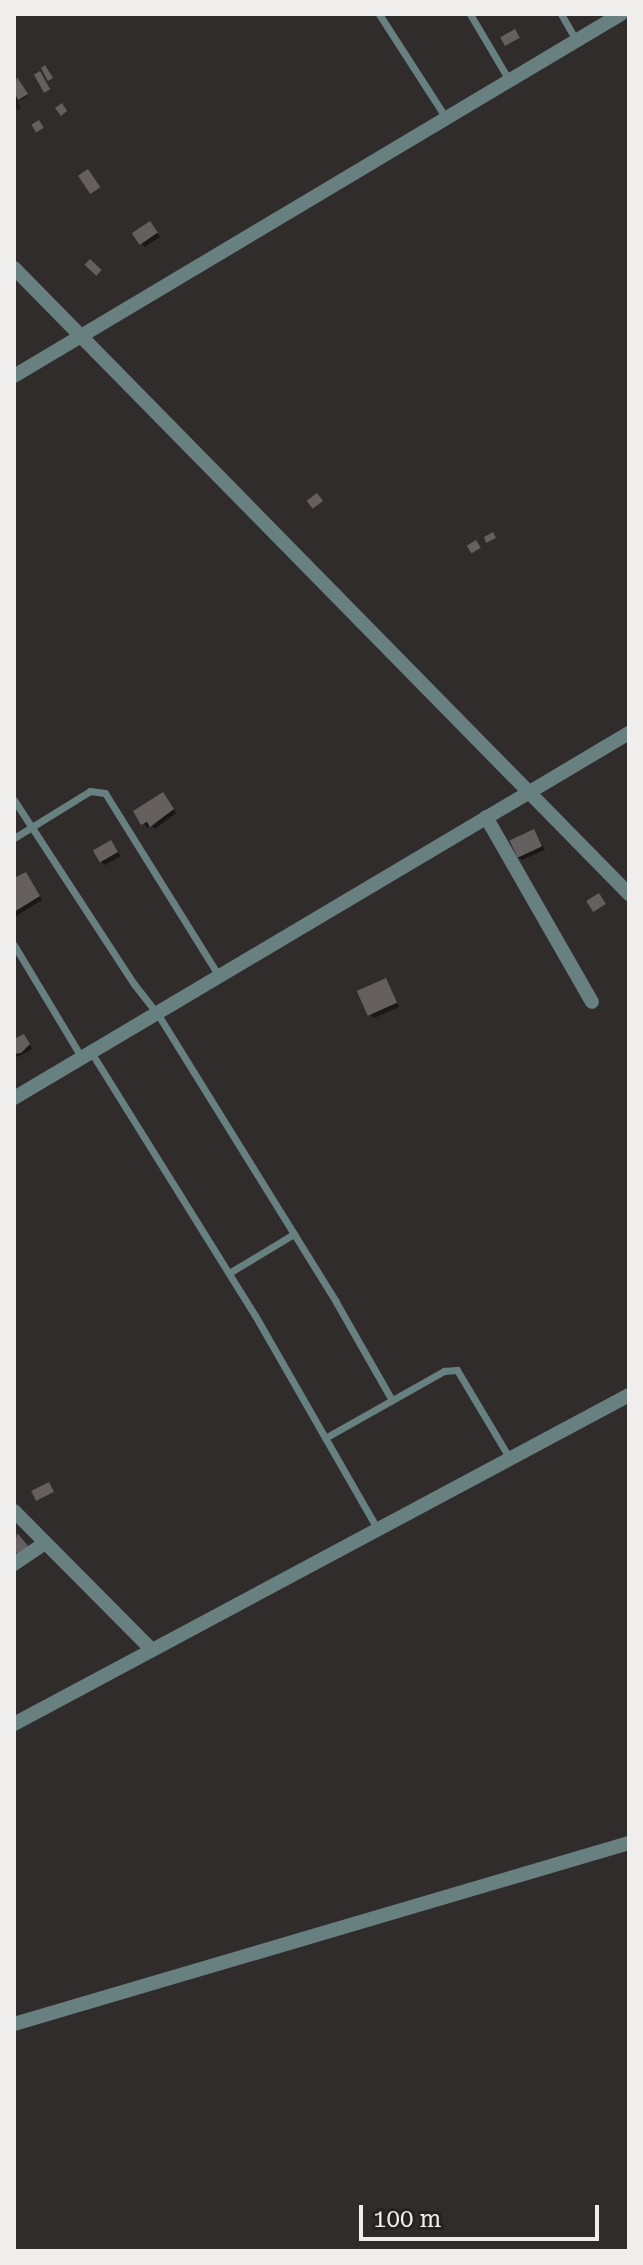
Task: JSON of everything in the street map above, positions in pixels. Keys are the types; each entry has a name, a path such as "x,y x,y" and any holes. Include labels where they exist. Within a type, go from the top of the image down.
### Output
{"street":[{"path":"14,376 621,14"},
{"path":"17,277 81,335 629,894"},
{"path":"15,1094 629,733"},
{"path":"486,817 592,1002"},
{"path":"14,1724 629,1395"},
{"path":"14,1511 152,1650"},
{"path":"14,1564 45,1543"},
{"path":"14,2024 629,1843"}],"lane":[{"path":"379,14 446,118"},
{"path":"470,14 509,80"},
{"path":"561,14 577,40"},
{"path":"14,838 90,791 105,793 219,976"},
{"path":"14,800 157,1013 392,1400"},
{"path":"14,945 229,1273 378,1530"},
{"path":"229,1273 294,1234"},
{"path":"325,1438 444,1371 457,1370 510,1459"}],"building":[{"path":"515,29 520,38 505,46 500,37"},
{"path":"45,65 53,78 48,81 41,68"},
{"path":"40,71 50,89 44,93 34,74"},
{"path":"17,77 28,94 18,100 14,92"},
{"path":"62,103 67,111 61,116 55,108"},
{"path":"39,120 44,128 36,132 31,125"},
{"path":"88,169 100,187 90,194 78,176"},
{"path":"150,221 158,233 140,245 132,233"},
{"path":"90,259 102,270 96,276 85,265"},
{"path":"317,493 323,501 313,509 307,501"},
{"path":"493,532 496,538 486,543 484,537"},
{"path":"476,540 481,548 471,553 467,546"},
{"path":"163,792 174,809 150,827 147,822 141,825 133,811"},
{"path":"534,829 542,846 518,858 510,840"},
{"path":"111,840 118,852 100,863 93,850"},
{"path":"26,872 40,896 14,912 14,878"},
{"path":"599,893 606,904 593,912 586,901"},
{"path":"386,978 397,1003 368,1016 357,991"},
{"path":"24,1034 30,1044 21,1053 14,1054 14,1039"},
{"path":"49,1482 54,1492 36,1501 31,1491"},
{"path":"17,1533 29,1547 19,1556 14,1550"}]}
